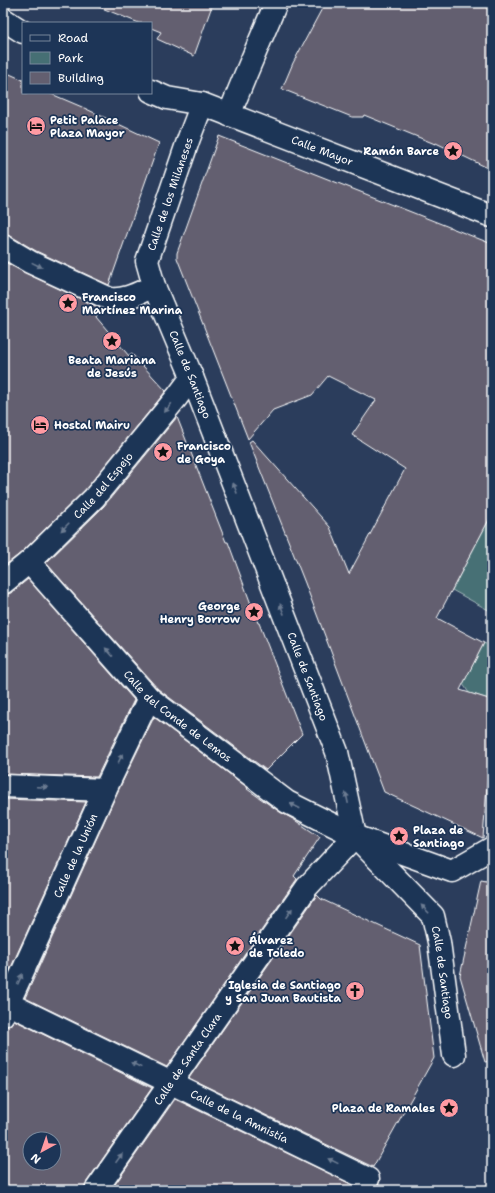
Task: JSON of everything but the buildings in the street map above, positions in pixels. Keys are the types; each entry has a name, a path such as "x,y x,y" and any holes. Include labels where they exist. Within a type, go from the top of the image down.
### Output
{"street":[{"path":"229,115 244,76 276,3"},
{"path":"3,19 22,31"},
{"name":"Calle Mayor","path":"152,91 167,98 202,104 492,216"},
{"name":"Calle de los Milaneses","path":"154,286 147,261 202,104"},
{"path":"3,246 30,262 110,299 124,299 154,286"},
{"name":"Calle de Santiago","path":"154,286 192,377 337,752 355,836 433,916 440,942 454,1055"},
{"name":"Calle del Espejo","path":"3,583 29,562 94,498 192,377"},
{"name":"Calle del Conde de Lemos","path":"29,562 149,698 287,802 355,836"},
{"name":"Calle de la Unión","path":"5,1006 149,698"},
{"path":"3,786 105,790"},
{"path":"355,836 452,871 492,848"},
{"name":"Calle de Santa Clara","path":"96,1190 307,887 355,836"},
{"name":"Calle de la Amnistía","path":"5,1006 171,1082 368,1178"}],"green space":[{"path":"492,514 492,612 452,590"},
{"path":"484,643 492,647 492,700 469,693 463,684"}],"place":[{"name":"Petit Palace Plaza Mayor","path":"36,126"},
{"name":"Ramón Barce","path":"453,151"},
{"name":"Francisco Martínez Marina","path":"68,303"},
{"name":"Beata Mariana de Jesús","path":"112,341"},
{"name":"Hostal Mairu","path":"40,425"},
{"name":"Francisco de Goya","path":"163,452"},
{"name":"George Henry Borrow","path":"254,612"},
{"name":"Plaza de Santiago","path":"399,836"},
{"name":"Álvarez de Toledo","path":"235,946"},
{"name":"Iglesia de Santiago y San Juan Bautista","path":"355,991"},
{"name":"Plaza de Ramales","path":"449,1108"}]}
